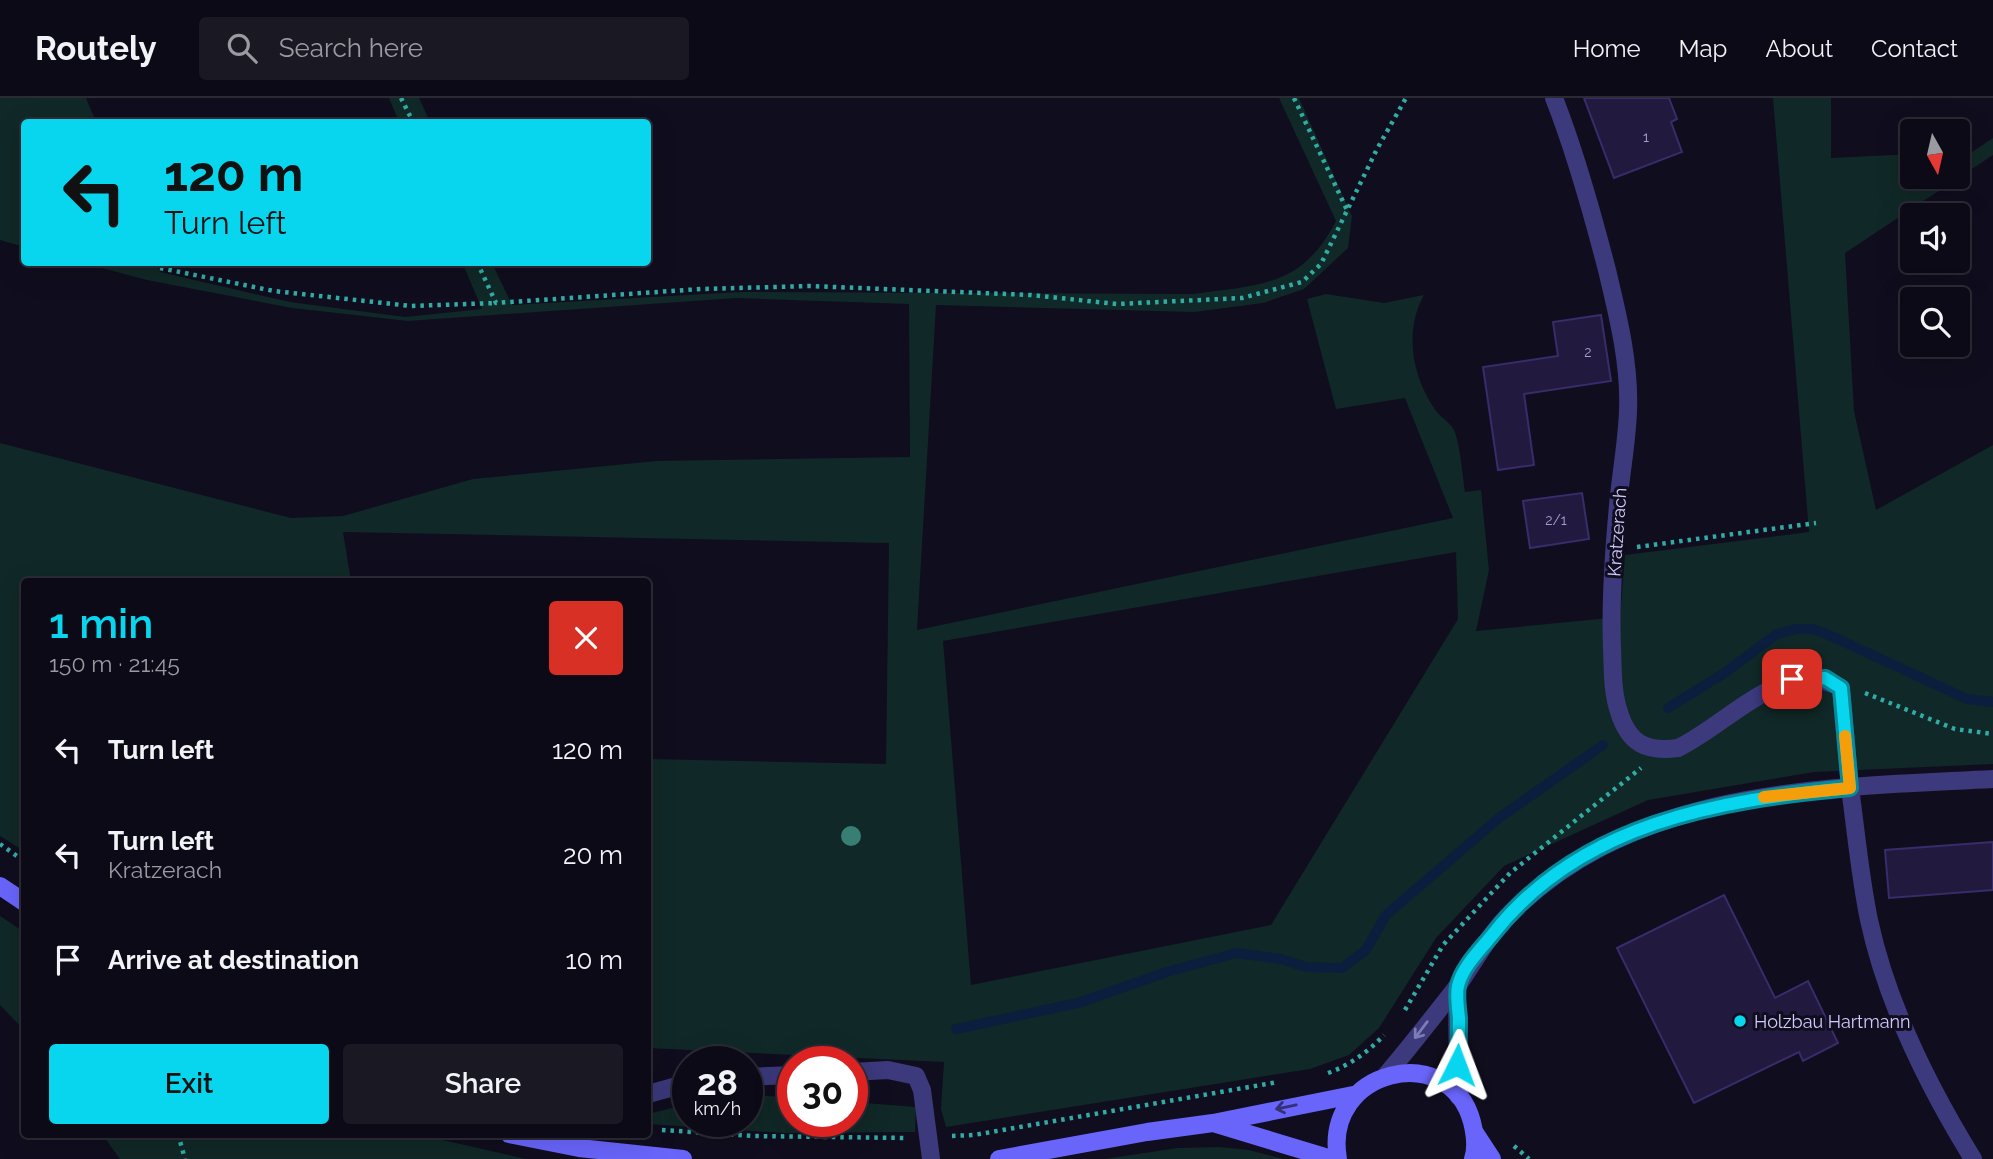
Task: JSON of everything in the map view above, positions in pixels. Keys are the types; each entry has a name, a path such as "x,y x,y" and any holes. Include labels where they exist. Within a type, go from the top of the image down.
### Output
{"main road":[{"path":"0,886 21,900"},
{"path":"1338,1159 1337,1129 1343,1111 1353,1096 1368,1083 1386,1075 1405,1072 1424,1075 1443,1083 1458,1096 1470,1114 1475,1133 1492,1159"},
{"path":"999,1159 1147,1132 1213,1124 1319,1100 1353,1096"},
{"path":"1213,1124 1332,1159"},
{"path":"1473,1159 1475,1133"},
{"path":"529,1138 579,1148 683,1159"}],"street":[{"name":"Kratzerach","path":"1554,98 1588,196 1617,312 1625,364 1628,411 1611,624 1613,688 1624,726 1630,736 1642,746 1659,750 1678,748 1792,679 1825,678 1841,688"},
{"path":"1841,688 1850,788 1869,920 1897,1011 1946,1116 1973,1159"},
{"path":"1386,1075 1458,986 1470,963 1504,920 1571,862 1618,836 1718,805 1784,794 1993,779"},
{"path":"1458,986 1458,1096"},
{"path":"868,1071 888,1070 916,1076 922,1090 931,1159"},
{"path":"651,1093 672,1087"}],"path":[{"path":"401,98 412,119"},
{"path":"1294,98 1347,211"},
{"path":"160,268 274,291 411,306 701,289 810,286 1031,295 1117,303 1242,298 1302,282 1321,264 1377,149 1406,98"},
{"path":"479,266 496,303"},
{"path":"1616,550 1815,523"},
{"path":"1841,688 1860,691 1955,729 1993,734"},
{"path":"0,844 21,859"},
{"path":"1322,1076 1344,1067 1371,1049 1390,1029"},
{"path":"652,1129 754,1136 929,1138 974,1135 1283,1082"},
{"path":"179,1138 185,1159"}],"green space":[{"path":"0,98 86,98 95,119 21,119 21,246 0,240"},
{"path":"389,98 419,98 429,119 398,119"},
{"path":"1279,98 1299,98 1352,216 1348,248 1304,289 1263,303 1194,312 936,305 917,630 1453,518 1405,398 1336,409 1307,299 1326,294 1384,303 1424,295 1414,323 1413,338 1413,353 1420,381 1434,408 1455,432 1465,492 1481,490 1489,570 1476,631 1620,617 1625,555 1809,532 1773,98 1831,98 1831,158 1900,155 1900,189 1942,189 1921,203 1900,203 1900,217 1845,253 1854,411 1876,510 1993,445 1993,764 1814,772 1648,800 1504,866 1436,938 1379,1028 1349,1055 1310,1069 946,1127 941,1109 944,1062 868,1058 868,1046 777,1046 777,1054 763,1053 763,1046 651,1048 651,759 886,764 889,543 343,532 351,578 21,578 21,849 0,836 0,443 291,518 343,516 473,479 657,461 910,457 909,304 736,298 408,321 292,308 147,280 94,266 157,266 160,272 290,302 405,317 482,309 464,266 493,266 512,305 741,292 1193,294 1239,288 1277,279 1309,259 1323,243 1336,221","holes":["1456,552 1458,619 1271,925 971,985 943,641"]},
{"path":"1993,138 1993,155 1970,170 1970,152"},
{"path":"0,916 21,930 21,1027 0,1005"},
{"path":"763,1096 777,1097 777,1133 763,1132"},
{"path":"868,1103 916,1107 915,1132 868,1132"},
{"path":"672,1108 672,1126 651,1124 651,1113"},
{"path":"105,1138 434,1138 526,1159 120,1159"},
{"path":"1219,1147 1249,1150 1284,1159 1105,1159 1177,1148"}],"building":[{"path":"1584,98 1669,98 1677,119 1671,122 1682,152 1614,178"},
{"path":"1601,315 1611,381 1524,394 1534,465 1498,470 1483,367 1558,356 1553,322"},
{"path":"1582,493 1589,539 1530,548 1523,501"},
{"path":"1993,842 1993,890 1889,898 1885,850"},
{"name":"Holzbau Hartmann","path":"1724,895 1775,998 1808,981 1838,1043 1803,1061 1799,1052 1694,1103 1617,948"}],"waterway":[{"path":"1668,708 1723,674 1777,634 1796,629 1813,629 1829,635 1967,699 1993,702"},
{"path":"956,1029 1078,1003 1167,972 1236,953 1281,959 1306,967 1342,968 1366,950 1386,915 1499,818 1603,745"}],"slow traffic":[{"path":"1764,797 1850,788 1845,736"}],"place":[{"name":"Holzbau Hartmann","path":"1740,1021"}],"route":[{"path":"1457,1065 1460,1038 1458,986 1470,963 1504,920 1571,862 1618,836 1718,805 1784,794 1850,788 1841,688 1825,678 1792,679"}]}
